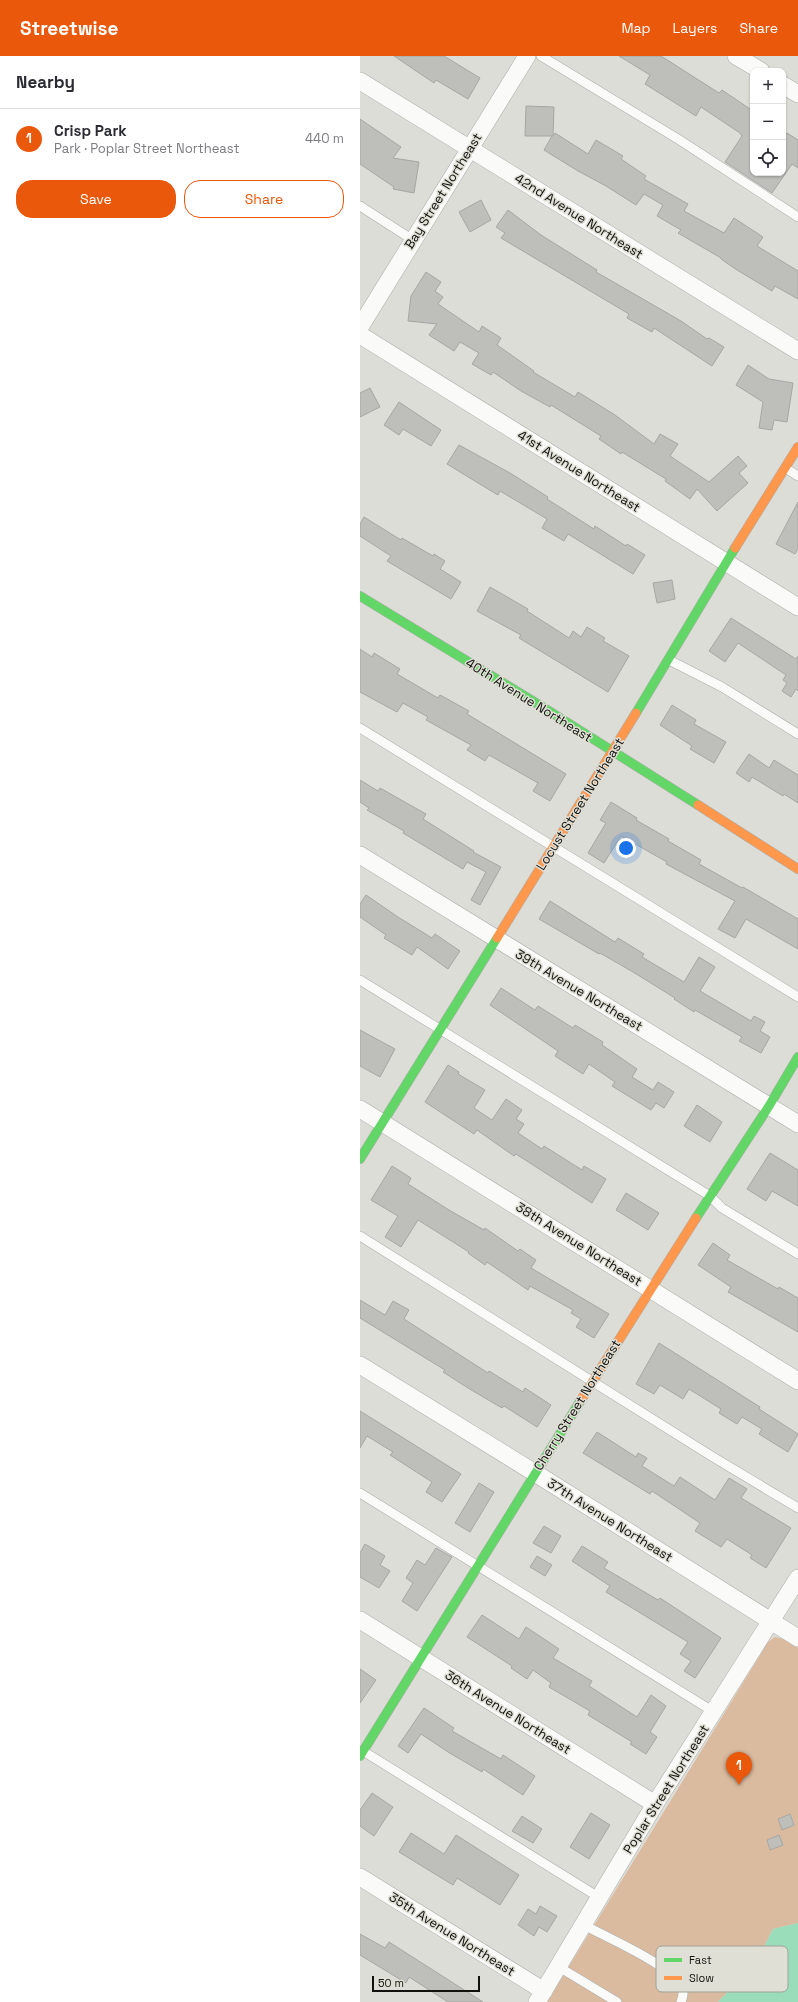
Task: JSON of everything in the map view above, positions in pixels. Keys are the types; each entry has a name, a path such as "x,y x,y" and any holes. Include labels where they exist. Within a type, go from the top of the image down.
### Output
{"street":[{"name":"Bay Street Northeast","path":"360,327 528,56"},
{"path":"736,56 755,68"},
{"name":"42nd Avenue Northeast","path":"360,81 798,351"},
{"path":"786,87 798,94"},
{"name":"41st Avenue Northeast","path":"360,335 798,607"},
{"name":"Locust Street Northeast","path":"360,1159 669,660 726,562 798,447"},
{"name":"40th Avenue Northeast","path":"360,596 798,869"},
{"name":"39th Avenue Northeast","path":"360,855 496,940 798,1124"},
{"name":"Cherry Street Northeast","path":"361,1752 422,1659 650,1288 769,1106 798,1057"},
{"name":"38th Avenue Northeast","path":"360,1109 798,1381"},
{"name":"37th Avenue Northeast","path":"360,1365 798,1638"},
{"name":"Poplar Street Northeast","path":"540,1996 559,1967 655,1804 798,1578"},
{"name":"36th Avenue Northeast","path":"360,1620 655,1804"},
{"name":"35th Avenue Northeast","path":"360,1877 540,1996"}],"lane":[{"path":"541,56 678,139 798,217"},
{"path":"360,206 413,240"},
{"path":"785,468 798,476"},
{"path":"669,660 722,687 798,734"},
{"path":"360,728 553,848 798,997"},
{"path":"360,980 710,1196 722,1208 798,1254"},
{"path":"360,1236 593,1380 713,1458 798,1508"},
{"path":"360,1493 714,1712"},
{"path":"361,1752 600,1898"},
{"path":"584,1925 656,1965"},
{"path":"559,1967 617,2002"},
{"path":"681,2002 684,1995 683,1992"}],"shaded area":[{"path":"775,1637 784,1639 798,1648 798,1923 773,1929 764,1946 656,1946 656,1992 728,1992 718,2002 547,2002 768,1642"},
{"path":"798,1923 798,2002 718,2002 728,1992 788,1992 788,1946 764,1946 773,1929"}],"building":[{"path":"394,56 444,56 480,78 468,99 436,80 434,83"},
{"path":"619,56 661,56 719,93 722,90 750,109 750,176 784,176 772,193 725,162 742,136 740,133 701,107 696,116 645,84 650,75"},
{"path":"526,106 554,107 553,136 555,133 588,154 596,140 623,156 621,159 646,176 644,179 688,204 684,211 724,233 734,218 763,237 757,246 798,271 798,299 775,286 772,291 737,270 721,258 678,233 681,230 657,216 663,205 644,194 636,205 544,150 552,136 525,136"},
{"path":"360,119 401,147 393,158 419,162 414,193 393,189 394,187 360,164"},
{"path":"787,133 798,140 798,168 792,164 786,173"},
{"path":"481,200 491,220 470,232 459,212"},
{"path":"508,210 541,235 597,270 596,272 681,321 707,339 709,338 724,347 712,366 654,328 652,332 627,318 629,314 501,238 505,233 496,227"},
{"path":"426,272 441,282 435,291 443,297 438,304 479,332 482,326 501,338 497,345 534,371 533,372 575,397 578,392 615,415 654,444 660,434 678,444 670,456 709,482 738,456 747,466 739,473 748,483 717,511 697,489 690,499 665,481 666,479 622,452 621,454 599,439 601,436 551,405 550,407 521,391 493,372 491,375 472,364 479,353 460,342 454,351 429,335 437,324 408,321 411,296"},
{"path":"748,365 769,379 793,383 787,422 774,420 772,430 759,428 763,402 736,385"},
{"path":"370,388 380,407 360,417 360,393"},
{"path":"399,402 441,430 431,446 403,429 399,435 384,425"},
{"path":"459,445 510,473 594,529 595,526 626,546 627,544 645,555 633,574 568,534 564,541 542,528 547,519 500,491 498,495 447,464"},
{"path":"798,502 798,548 795,554 776,544"},
{"path":"364,517 401,540 402,538 433,556 434,554 445,561 440,569 461,582 451,599 387,561 391,556 360,536 360,524"},
{"path":"672,580 675,599 657,603 653,583"},
{"path":"490,587 528,609 527,611 569,638 573,631 581,637 587,627 605,638 603,641 629,656 608,692 519,638 521,635 477,611"},
{"path":"731,618 796,659 798,656 798,691 796,689 791,697 782,691 787,683 783,680 786,675 738,643 725,662 709,651"},
{"path":"360,649 372,657 374,653 400,669 397,674 438,698 440,695 469,711 467,714 566,774 550,801 533,791 538,783 489,755 485,761 467,750 471,745 426,720 428,717 403,703 397,712 360,692"},
{"path":"672,705 696,720 694,724 726,742 714,763 690,749 692,746 660,725"},
{"path":"749,754 769,768 774,760 798,775 798,803 784,794 783,796 752,777 749,782 736,773"},
{"path":"360,780 378,791 380,788 426,814 423,819 474,851 473,852 501,867 480,905 471,900 486,872 467,862 463,869 403,833 404,831 367,810 369,808 360,802"},
{"path":"611,802 637,818 636,820 669,839 668,841 701,860 699,864 742,888 743,887 798,919 798,949 746,919 735,938 718,929 735,901 666,864 667,862 621,836 604,863 588,853 606,823 600,820"},
{"path":"366,895 432,938 435,934 460,951 448,969 417,947 412,955 384,938 386,935 360,917 360,904"},
{"path":"550,901 615,942 618,938 644,954 642,957 684,982 699,957 715,967 700,991 751,1021 754,1016 765,1022 760,1031 770,1037 761,1053 739,1041 742,1037 695,1010 694,1012 674,999 675,998 633,972 539,919"},
{"path":"501,988 535,1010 538,1006 573,1028 575,1025 603,1042 602,1045 637,1069 632,1077 653,1090 658,1082 674,1092 664,1108 656,1103 651,1110 612,1086 615,1082 589,1064 583,1074 555,1056 558,1051 490,1005"},
{"path":"360,1030 395,1049 380,1077 360,1066"},
{"path":"448,1065 459,1072 458,1074 485,1090 474,1108 492,1120 506,1099 522,1110 516,1119 524,1124 518,1133 542,1149 544,1146 582,1170 584,1166 606,1179 592,1203 516,1154 514,1156 477,1130 474,1134 425,1102"},
{"path":"697,1105 722,1122 710,1142 684,1126"},
{"path":"770,1153 798,1170 798,1206 772,1191 766,1201 747,1189"},
{"path":"392,1166 411,1178 408,1184 484,1230 485,1228 518,1251 520,1249 536,1260 531,1268 609,1314 594,1338 576,1327 581,1319 571,1313 573,1310 530,1286 528,1290 487,1262 485,1265 468,1253 469,1252 418,1220 401,1247 385,1237 398,1216 371,1200"},
{"path":"626,1193 659,1213 648,1230 616,1210"},
{"path":"713,1243 730,1255 727,1260 778,1289 779,1287 798,1298 798,1332 728,1292 731,1287 698,1265"},
{"path":"360,1300 385,1315 393,1301 409,1310 404,1319 488,1373 489,1371 523,1392 525,1388 551,1405 537,1427 504,1406 502,1408 443,1372 445,1370 360,1318"},
{"path":"659,1343 760,1407 759,1409 798,1434 788,1452 759,1434 762,1429 742,1417 737,1424 719,1413 721,1409 689,1389 683,1399 660,1385 654,1394 636,1384"},
{"path":"360,1411 461,1474 442,1502 426,1492 432,1482 390,1455 393,1452 367,1436 360,1448"},
{"path":"597,1432 636,1457 638,1453 647,1458 642,1466 674,1486 680,1477 715,1500 729,1478 747,1489 741,1498 791,1528 766,1568 750,1558 752,1555 727,1539 721,1547 695,1531 700,1523 652,1491 650,1494 583,1453"},
{"path":"479,1483 494,1492 470,1532 455,1523"},
{"path":"544,1526 561,1536 551,1553 533,1543"},
{"path":"365,1544 385,1556 380,1565 390,1571 379,1588 360,1577 360,1553"},
{"path":"582,1546 608,1562 604,1568 658,1600 660,1598 721,1638 695,1678 684,1671 691,1661 680,1654 688,1642 606,1592 610,1586 572,1561"},
{"path":"436,1548 452,1557 417,1611 402,1601 413,1583 406,1578 417,1560 425,1565"},
{"path":"537,1556 552,1565 545,1576 530,1567"},
{"path":"482,1615 519,1639 526,1627 559,1649 553,1658 592,1681 589,1686 637,1717 651,1695 666,1706 650,1732 657,1737 646,1754 630,1744 632,1742 588,1715 590,1711 549,1687 551,1683 533,1670 527,1679 511,1668 512,1666 467,1637"},
{"path":"360,1669 376,1680 360,1703"},
{"path":"424,1708 454,1728 452,1731 501,1759 503,1755 535,1776 523,1795 483,1769 482,1772 421,1734 408,1753 398,1746"},
{"path":"372,1793 393,1807 374,1836 360,1826 360,1810"},
{"path":"591,1813 610,1825 589,1859 570,1847"},
{"path":"790,1814 794,1825 782,1830 778,1819"},
{"path":"522,1816 542,1829 533,1843 512,1831"},
{"path":"411,1833 444,1854 456,1835 519,1875 500,1905 457,1878 453,1885 399,1852"},
{"path":"779,1835 783,1845 770,1850 767,1840"},
{"path":"540,1906 557,1916 547,1932 539,1927 534,1936 518,1925 528,1909 536,1914"},
{"path":"360,1934 385,1948 389,1942 483,2002 448,2002 409,1977 406,1983 360,1955"}],"traffic: fast":[{"path":"636,713 735,548"},
{"path":"360,596 541,706 698,805"},
{"path":"360,1159 497,938"},
{"path":"696,1218 769,1106 798,1057"},
{"path":"360,1756 581,1400"}],"traffic: slow":[{"path":"735,548 798,447"},
{"path":"497,938 636,713"},
{"path":"698,805 798,869"},
{"path":"581,1400 696,1218"}],"place":[{"name":"Crisp Park","path":"739,1785"}]}
